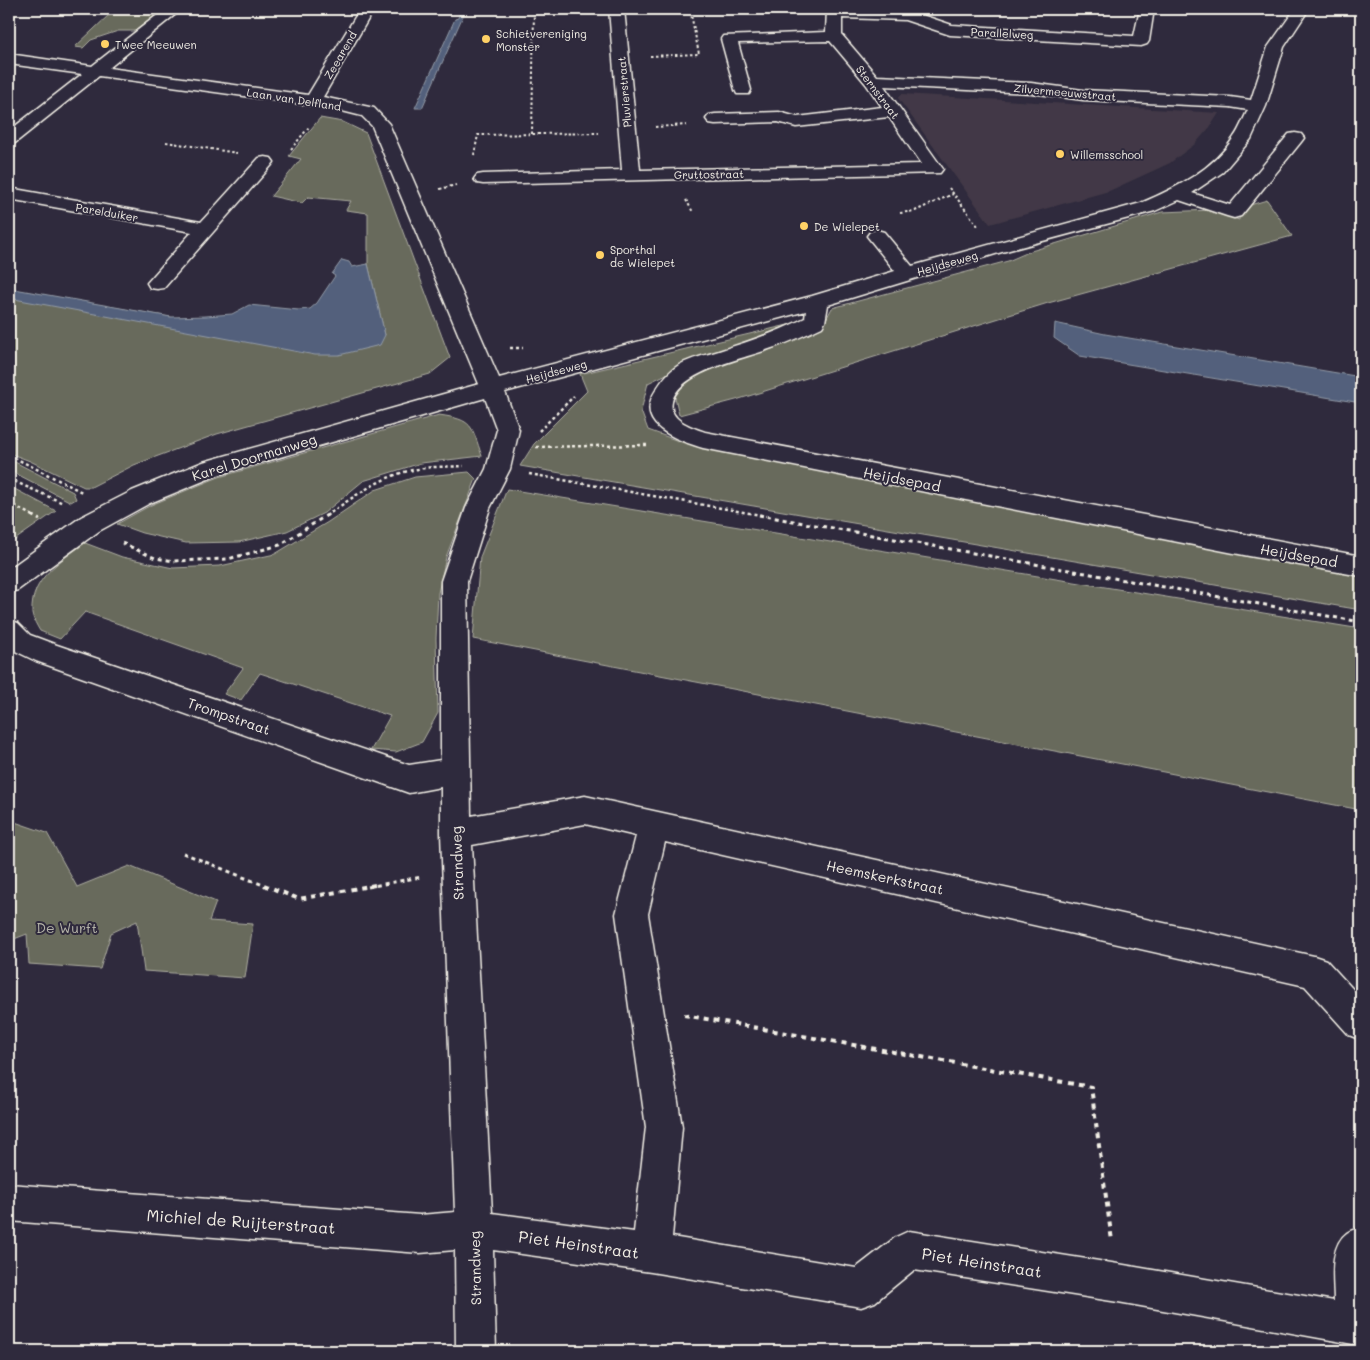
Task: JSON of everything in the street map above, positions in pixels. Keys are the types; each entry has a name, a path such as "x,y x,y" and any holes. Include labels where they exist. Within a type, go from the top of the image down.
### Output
{"street":[{"path":"9,139 174,9"},
{"name":"Zeearend","path":"321,102 367,9"},
{"name":"Pluvierstraat","path":"616,9 632,176"},
{"name":"Parallelweg","path":"834,11 907,15 950,30 1141,41 1147,9"},
{"name":"Heijdseweg","path":"492,388 818,301 996,248 1148,207 1178,194 1217,168 1242,139 1258,106 1276,48 1302,9"},
{"path":"743,90 729,39 834,36 834,11"},
{"name":"Sternstraat","path":"834,36 872,81 934,170"},
{"name":"Laan van Delfland","path":"9,59 321,102 368,112 380,124 492,388"},
{"name":"Zilvermeeuwstraat","path":"872,81 1031,88 1083,95 1230,102 1258,106"},
{"path":"715,119 779,117 796,122 893,111"},
{"path":"1178,194 1234,212 1295,138"},
{"path":"156,283 205,229 274,161"},
{"name":"Gruttostraat","path":"476,180 934,170"},
{"name":"Parelduiker","path":"9,194 205,229"},
{"path":"877,236 908,274"},
{"name":"Heijdsepad","path":"818,301 815,322 793,334 692,368 673,382 660,398 659,405 662,416 670,426 684,434 703,440 1239,545 1361,566"},
{"name":"Strandweg","path":"476,1351 474,1229 456,833 454,581 478,508 498,469 508,430 492,388"},
{"name":"Karel Doormanweg","path":"9,583 90,524 141,497 211,468 492,388"},
{"name":"Trompstraat","path":"9,631 22,643 46,652 409,779 456,771"},
{"name":"Heemskerkstraat","path":"456,833 585,810 1314,972 1361,1023"},
{"path":"652,1254 664,1127 632,914 654,826"},
{"name":"Michiel de Ruijterstraat","path":"9,1203 420,1234 474,1229"},
{"name":"Piet Heinstraat","path":"474,1229 652,1254 861,1288 909,1250 1118,1282 1352,1324 1354,1253 1361,1246"}],"path":[{"path":"532,134 534,9"},
{"path":"621,57 698,54 690,9"},
{"path":"166,142 274,161 321,102"},
{"path":"411,196 476,180 478,135 708,125 715,119"},
{"path":"934,170 996,248"},
{"path":"900,213 915,211 953,194"},
{"path":"498,469 523,448 577,393 566,368"},
{"path":"523,448 574,445 660,446 684,434"},
{"path":"9,455 52,475 85,494"},
{"path":"9,479 62,503 112,538 160,559 188,562 244,556 270,549 291,540 358,493 384,480 412,470 478,465 1361,622"},
{"path":"183,853 299,899 421,877"},
{"path":"646,1008 1091,1087 1118,1282"}],"shaded area":[{"name":"Willemsschool","path":"902,94 1219,113 1195,144 1170,163 1109,191 990,224 898,98"}],"green space":[{"path":"164,9 135,31 118,31 91,40 83,48 75,47 111,13 98,10"},
{"path":"320,118 343,122 366,133 450,358 430,374 217,434 134,465 91,487 84,487 9,453 9,289 187,320 385,335 368,264 368,213 346,210 351,201 308,197 302,203 271,196 301,159 289,156"},
{"path":"1267,200 1292,236 1048,303 736,400 679,415 675,397 685,382 705,369 823,325 832,308 1008,261 1031,251 1162,212 1212,210 1239,220 1240,208"},
{"path":"792,324 681,367 648,383 641,411 648,430 684,443 723,451 1361,568 1361,610 520,466 534,444 587,391 580,374"},
{"path":"439,415 465,422 476,437 482,456 421,463 363,481 324,513 287,531 239,542 186,543 142,533 117,524 151,505 219,477"},
{"path":"9,459 73,492 76,499 71,502 9,470"},
{"path":"469,472 476,479 446,557 438,593 436,639 438,713 422,742 396,752 371,750 390,716 260,673 241,700 224,694 243,668 85,612 60,639 40,631 33,618 33,601 36,590 42,580 57,564 85,543 122,557 173,568 220,566 275,554 328,522 375,490 415,477"},
{"path":"9,486 56,511 9,544"},
{"path":"507,489 1361,629 1361,810 473,639 480,557"},
{"name":"De Wurft","path":"9,820 47,833 77,887 129,866 216,902 209,921 253,924 245,978 144,971 137,921 111,933 100,969 29,964 27,934 9,941"}],"water":[{"path":"459,9 466,9 422,108 415,108 455,19 458,18 461,10"},
{"path":"342,260 349,262 352,267 368,264 385,335 380,345 339,355 315,355 9,298 9,288 171,317 232,314 249,305 299,310 310,309 317,303 335,276 332,274"},
{"path":"1055,323 1105,334 1361,377 1361,403 1080,356 1054,338"}],"place":[{"name":"Schietvereniging Monster","path":"486,39"},
{"name":"Twee Meeuwen","path":"105,44"},
{"name":"Willemsschool","path":"1060,154"},
{"name":"De Wielepet","path":"804,226"},
{"name":"Sporthal de Wielepet","path":"600,255"}]}
